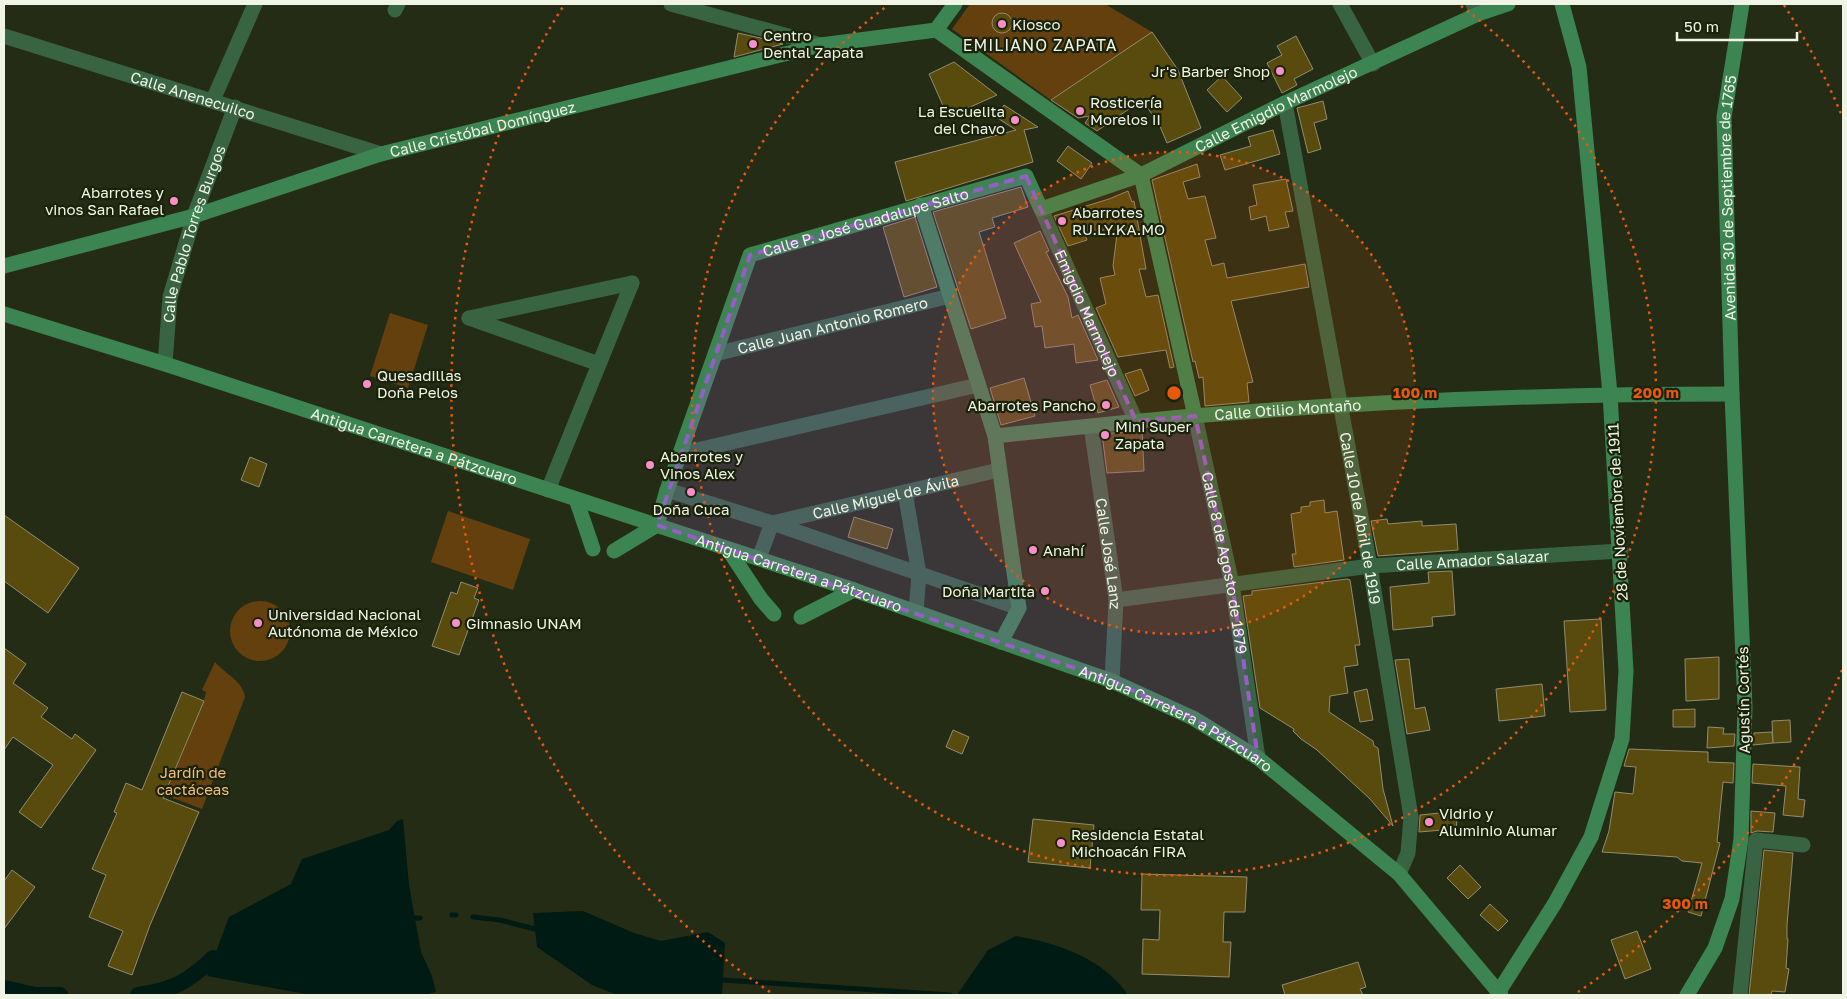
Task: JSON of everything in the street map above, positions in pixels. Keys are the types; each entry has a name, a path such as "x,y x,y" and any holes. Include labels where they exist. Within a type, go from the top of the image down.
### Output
{"street":[{"path":"213,100 255,4"},
{"path":"671,4 821,45"},
{"path":"955,4 936,30 1141,175"},
{"path":"1340,4 1373,64"},
{"name":"Calle Emigdio Marmolejo","path":"1041,210 1141,175 1286,103 1373,64 1475,9 1508,4"},
{"name":"28 de Noviembre de 1911","path":"1499,994 1555,903 1591,837 1622,739 1626,671 1621,551 1610,394 1579,67 1562,4"},
{"name":"Avenida 30 de Septiembre de 1765","path":"1732,394 1724,117 1742,4"},
{"name":"Calle Cristóbal Domínguez","path":"4,266 194,216 381,154 821,45 936,30"},
{"name":"Calle Anenecuilco","path":"4,36 381,154"},
{"name":"Calle 10 de Abril de 1919","path":"1286,103 1370,566 1411,817 1408,853 1399,874"},
{"name":"Calle Pablo Torres Burgos","path":"166,364 170,297 194,216 235,107"},
{"name":"Calle 8 de Agosto de 1879","path":"1141,175 1232,584 1258,758"},
{"name":"Emigdio Marmolejo","path":"1026,176 1136,421"},
{"name":"Calle P. José Guadalupe Salto","path":"657,525 667,490 750,255 1026,176"},
{"path":"921,205 994,436 1019,608 1001,642"},
{"path":"548,490 632,283 468,318 599,364"},
{"name":"Calle Juan Antonio Romero","path":"715,354 950,296"},
{"name":"Antigua Carretera a Pátzcuaro","path":"4,314 166,364 854,590 1112,682 1193,718 1258,758 1399,874 1499,994"},
{"path":"680,454 978,385"},
{"name":"Calle Otilio Montaño","path":"994,436 1136,421 1340,406 1610,394 1732,394"},
{"name":"Agustín Cortés","path":"1687,995 1715,948 1732,899 1741,839 1745,707 1732,394"},
{"name":"Calle José Lanz","path":"1091,426 1116,600 1112,682"},
{"name":"Calle Miguel de Ávila","path":"772,523 999,470"},
{"path":"667,490 772,523 1019,608"},
{"path":"905,492 919,574 916,612"},
{"path":"576,499 593,549"},
{"path":"759,558 772,523"},
{"path":"614,551 657,525"},
{"path":"728,549 761,599 774,614"},
{"name":"Calle Amador Salazar","path":"1116,600 1370,566 1621,551"},
{"path":"801,617 854,590"},
{"path":"1740,995 1756,840 1803,845"}],"highlighted area":[{"path":"1026,176 1136,421 1195,416 1232,584 1258,758 1193,718 1112,681 657,525 750,255"}],"green space":[{"path":"970,4 1105,4 1152,32 1051,100 952,29"},
{"path":"390,313 428,325 408,388 370,376"},
{"path":"448,511 530,539 513,590 431,562"},
{"path":"260,601 277,606 285,614 290,631 285,648 277,656 260,661 243,656 235,648 230,631 235,614 243,606"},
{"name":"Jardín de cactáceas","path":"215,662 241,686 245,697 202,809 165,795 204,701 206,692 202,690"}],"water":[{"path":"403,819 409,885 421,952 432,976 436,992 424,995 311,995 207,976 229,917 291,884 302,859 389,830 397,821"},
{"path":"583,911 634,933 661,941 708,932 725,943 722,995 617,995 592,985 537,947 533,913"},
{"path":"1016,936 1047,943 1078,954 1106,971 1128,995 957,995 988,950"}],"building":[{"name":"Kiosco","path":"998,13 1006,13 1012,19 1012,27 1006,33 998,33 992,27 992,19"},
{"path":"1152,32 1178,70 1201,128 1167,143 1159,124 1142,100 1097,131 1085,123 1090,116 1078,118 1051,100"},
{"name":"Centro Dental Zapata","path":"738,33 765,39 783,44 734,57"},
{"path":"1296,36 1313,69 1294,79 1297,85 1282,93 1267,63 1282,55 1277,46"},
{"path":"954,62 997,95 948,117 929,74"},
{"path":"1222,76 1242,98 1227,112 1207,90"},
{"path":"1323,101 1327,119 1314,123 1321,149 1308,153 1297,108"},
{"path":"1004,105 1038,127 1024,130 1033,162 906,201 895,162 1016,130 996,117"},
{"path":"1273,130 1280,154 1225,170 1220,155 1251,146 1248,137"},
{"path":"1068,146 1092,163 1081,179 1057,161"},
{"path":"1197,164 1200,177 1183,182 1188,199 1205,196 1216,238 1205,240 1212,266 1224,263 1227,278 1305,264 1309,287 1231,301 1253,382 1247,383 1249,402 1205,406 1203,377 1199,378 1195,361 1193,362 1152,180"},
{"path":"1286,179 1293,211 1285,212 1289,227 1269,231 1266,216 1251,220 1249,207 1257,205 1253,185"},
{"path":"1021,187 1028,207 992,218 995,227 979,232 1006,318 971,329 933,212"},
{"path":"1128,191 1132,202 1134,201 1146,269 1139,269 1146,297 1158,295 1174,367 1170,368 1166,350 1118,357 1096,308 1106,304 1100,278 1115,275 1113,266 1118,226 1085,235 1087,240 1068,246 1054,216"},
{"path":"915,217 937,287 904,297 883,227"},
{"path":"1040,231 1049,251 1046,252 1068,297 1072,318 1078,315 1098,360 1076,363 1074,344 1045,348 1042,326 1035,327 1031,304 1041,302 1014,243"},
{"path":"1141,369 1149,390 1135,396 1125,374"},
{"path":"1024,378 1035,416 1001,425 990,388"},
{"path":"1107,380 1119,407 1098,413 1090,385"},
{"path":"1142,430 1144,471 1107,473 1102,434"},
{"path":"250,457 267,464 259,487 241,480"},
{"path":"1324,500 1325,513 1337,511 1344,560 1294,567 1292,554 1296,554 1291,514 1301,512 1301,507 1310,506 1310,502"},
{"path":"4,515 79,568 48,613 4,581"},
{"path":"854,517 893,529 887,549 848,537"},
{"path":"1387,519 1388,524 1422,521 1422,526 1456,524 1458,550 1378,556 1371,521"},
{"path":"1452,571 1455,615 1432,617 1433,626 1393,630 1390,587 1429,583 1428,572"},
{"path":"1350,580 1360,645 1355,645 1358,665 1344,667 1348,693 1330,696 1329,712 1373,741 1374,746 1378,748 1383,789 1393,826 1370,799 1317,750 1301,739 1293,731 1294,729 1260,708 1243,596 1252,595 1252,591"},
{"name":"Gimnasio UNAM","path":"461,582 478,588 474,598 479,600 459,655 432,646 451,592 457,594"},
{"path":"1601,619 1606,710 1570,712 1564,621"},
{"path":"4,648 26,664 13,683 48,708 41,717 72,739 75,734 96,750 41,828 19,812 53,765 13,737 4,750"},
{"path":"1719,657 1719,699 1686,701 1685,659"},
{"path":"1409,659 1415,709 1425,707 1430,730 1407,734 1395,660"},
{"path":"1542,684 1545,716 1499,721 1496,689"},
{"path":"1367,689 1373,720 1360,722 1354,692"},
{"path":"182,692 204,701 163,798 199,812 150,925 132,975 108,966 123,931 89,917 106,875 92,869 117,813 114,812 126,783 142,790"},
{"path":"1695,709 1695,727 1673,727 1673,710"},
{"path":"1790,720 1791,742 1773,743 1772,721"},
{"path":"1708,727 1724,728 1723,734 1735,734 1734,746 1707,748"},
{"path":"953,730 969,737 962,754 946,747"},
{"path":"1772,732 1773,743 1753,745 1754,733"},
{"path":"1629,749 1708,752 1708,762 1734,763 1733,783 1723,782 1717,842 1720,843 1701,916 1688,912 1702,863 1682,861 1677,857 1602,852 1609,831 1615,792 1633,794 1636,767 1624,766"},
{"path":"1753,764 1800,767 1798,799 1805,800 1803,817 1783,815 1786,786 1752,783"},
{"path":"1751,811 1775,813 1773,832 1757,831 1751,833"},
{"name":"Vidrio y Aluminio Alumar","path":"1440,813 1440,816 1457,818 1456,831 1419,832 1420,815"},
{"name":"Residencia Estatal Michoacán FIRA","path":"1033,819 1094,825 1090,868 1028,862"},
{"path":"1764,850 1793,853 1787,925 1786,968 1789,969 1785,992 1772,991 1771,995 1749,995"},
{"path":"1460,865 1481,887 1468,899 1447,878"},
{"path":"12,870 35,887 4,929 4,881"},
{"path":"1142,874 1247,877 1245,912 1224,912 1223,942 1231,942 1229,977 1142,974 1143,939 1159,940 1160,910 1141,910"},
{"path":"1490,904 1508,921 1498,931 1480,915"},
{"path":"1637,931 1651,969 1625,979 1611,940"},
{"path":"1358,962 1366,987 1360,989 1363,995 1285,995 1282,985"}],"waterway":[{"path":"473,917 500,920 535,929"},
{"path":"138,995 179,984 196,973 213,958"},
{"path":"723,980 950,995"},
{"path":"4,988 35,995 60,995"}],"place":[{"name":"Kiosco","path":"1002,24"},
{"name":"Centro Dental Zapata","path":"753,44"},
{"name":"Jr's Barber Shop","path":"1280,71"},
{"name":"Rosticería Morelos II","path":"1080,111"},
{"name":"La Escuelita del Chavo","path":"1015,120"},
{"name":"Abarrotes y vinos San Rafael","path":"174,201"},
{"name":"Abarrotes RU.LY.KA.MO","path":"1062,221"},
{"name":"Quesadillas Doña Pelos","path":"367,384"},
{"name":"Abarrotes Pancho","path":"1106,405"},
{"name":"Mini Super Zapata","path":"1105,435"},
{"name":"Abarrotes y Vinos Alex","path":"650,465"},
{"name":"Doña Cuca","path":"691,492"},
{"name":"Anahí","path":"1033,550"},
{"name":"Doña Martita","path":"1045,591"},
{"name":"Universidad Nacional Autónoma de México","path":"258,623"},
{"name":"Gimnasio UNAM","path":"456,623"},
{"name":"Vidrio y Aluminio Alumar","path":"1429,822"},
{"name":"Residencia Estatal Michoacán FIRA","path":"1061,843"}],"district":[{"name":"EMILIANO ZAPATA","path":"1040,45"}]}
